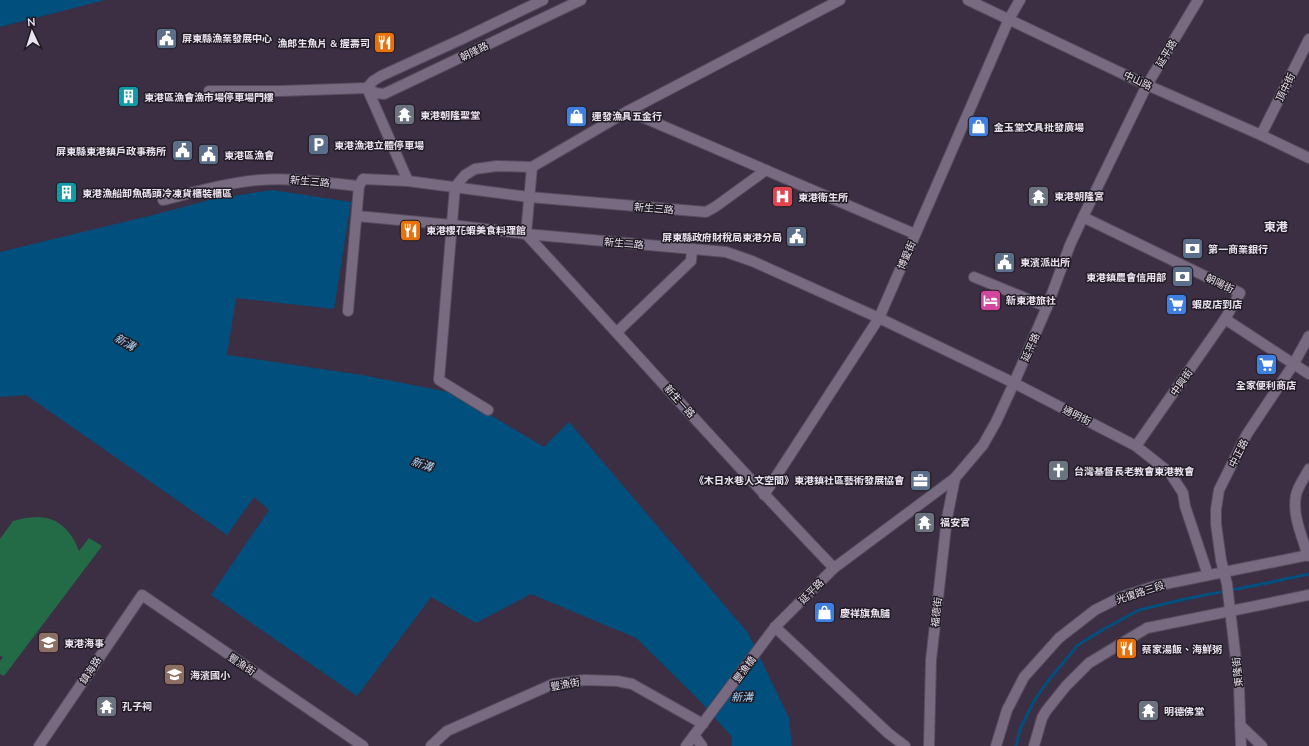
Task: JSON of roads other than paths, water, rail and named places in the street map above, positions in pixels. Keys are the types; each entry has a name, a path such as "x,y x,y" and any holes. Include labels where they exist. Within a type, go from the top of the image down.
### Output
{"street":[{"name":"朝隆路","path":"367,88 373,81 381,76 543,0"},
{"name":"朝隆路","path":"209,91 281,91 367,88 376,93 384,94 581,0"},
{"path":"488,410 439,380 455,187 465,175 475,169 497,166 532,167 628,111 840,0"},
{"name":"中山路","path":"968,0 1147,85 1261,135 1309,158"},
{"name":"博愛街","path":"764,495 879,318 1009,20 1020,0"},
{"name":"延平路","path":"776,627 834,568 955,478 983,445 996,422 1014,383 1047,307 1070,245 1083,217 1147,85 1198,0"},
{"name":"頂中街","path":"1261,135 1309,39"},
{"path":"367,88 408,181"},
{"path":"628,111 915,234"},
{"path":"526,234 532,167"},
{"name":"新生三路","path":"163,200 212,188 259,180 287,179 359,186 363,178 408,181 529,197 706,212 766,170"},
{"path":"348,310 359,186"},
{"name":"新生二路","path":"357,216 526,234 726,252 752,261 879,318"},
{"name":"朝陽街","path":"1083,217 1240,293 1225,319"},
{"name":"新生一路","path":"526,234 617,332 764,495 834,568"},
{"path":"617,332 691,261 692,250"},
{"path":"974,277 1047,307"},
{"name":"通明街","path":"879,318 1014,383 1136,446 1170,473 1183,493 1185,506 1208,575"},
{"path":"1225,319 1293,365 1309,374"},
{"name":"中興街","path":"1136,446 1225,319"},
{"name":"中正路","path":"1229,599 1221,560 1216,524 1216,509 1219,490 1247,434 1293,365 1309,336"},
{"path":"1308,556 1296,518 1296,493 1309,470"},
{"name":"福德街","path":"929,746 931,660 948,518 955,478"},
{"name":"光復路三段","path":"996,746 1007,710 1024,677 1059,638 1095,610 1121,596 1155,586 1308,556"},
{"name":"鎮海路","path":"39,746 142,595"},
{"name":"豐漁街","path":"142,595 363,746"},
{"path":"1034,746 1042,718 1066,686 1089,663 1147,628 1309,595"},
{"name":"東隆街","path":"1229,599 1239,686 1241,746"},
{"path":"776,627 888,733 905,746"},
{"name":"豐漁橋","path":"703,724 776,627"},
{"name":"豐漁街","path":"431,746 447,731 553,684 585,680 617,681 632,684 703,724"},
{"path":"686,746 703,724"},
{"path":"1240,725 1262,746"},
{"path":"694,735 702,746"}],"water":[{"path":"0,0 105,0 0,27"},
{"name":"新溝","path":"272,190 351,202 334,309 236,298 227,355 362,375 453,393 544,447 569,422 748,633 789,718 792,746 732,746 732,737 697,698 636,638 531,594 476,623 431,597 357,696 211,595 269,510 254,497 227,535 26,395 0,397 0,252 213,199"}],"waterway":[{"path":"1016,746 1020,729 1034,701 1048,681 1078,645 1102,630 1139,610 1185,599 1309,574"}],"place":[{"name":"屏東縣漁業發展中心","path":"166,38"},
{"name":"漁郎生魚片 & 握壽司","path":"385,43"},
{"name":"東港區漁會漁市場停車場門樓","path":"128,97"},
{"name":"東港朝隆聖堂","path":"405,115"},
{"name":"連發漁具五金行","path":"577,116"},
{"name":"金玉堂文具批發廣場","path":"978,127"},
{"name":"東港漁港立體停車場","path":"318,145"},
{"name":"屏東縣東港鎮戶政事務所","path":"182,151"},
{"name":"東港區漁會","path":"208,155"},
{"name":"東港漁船卸魚碼頭冷凍貨櫃裝櫃區","path":"66,193"},
{"name":"東港朝隆宮","path":"1039,196"},
{"name":"東港衛生所","path":"782,197"},
{"name":"東港櫻花蝦美食料理館","path":"411,230"},
{"name":"屏東縣政府財稅局東港分局","path":"797,237"},
{"name":"第一商業銀行","path":"1193,249"},
{"name":"東濱派出所","path":"1005,262"},
{"name":"東港鎮農會信用部","path":"1182,277"},
{"name":"新東港旅社","path":"991,300"},
{"name":"蝦皮店到店","path":"1176,304"},
{"name":"全家便利商店","path":"1266,365"},
{"name":"台灣基督長老教會東港教會","path":"1058,471"},
{"name":"《木日水巷人文空間》東港鎮社區藝術發展協會","path":"920,480"},
{"name":"福安宮","path":"925,522"},
{"name":"慶祥旗魚脯","path":"825,613"},
{"name":"東港海事","path":"49,643"},
{"name":"蔡家湯飯、海鮮粥","path":"1127,649"},
{"name":"海濱國小","path":"174,675"},
{"name":"孔子祠","path":"106,706"},
{"name":"明德佛堂","path":"1149,711"}],"district":[{"name":"東港","path":"1276,227"}]}
